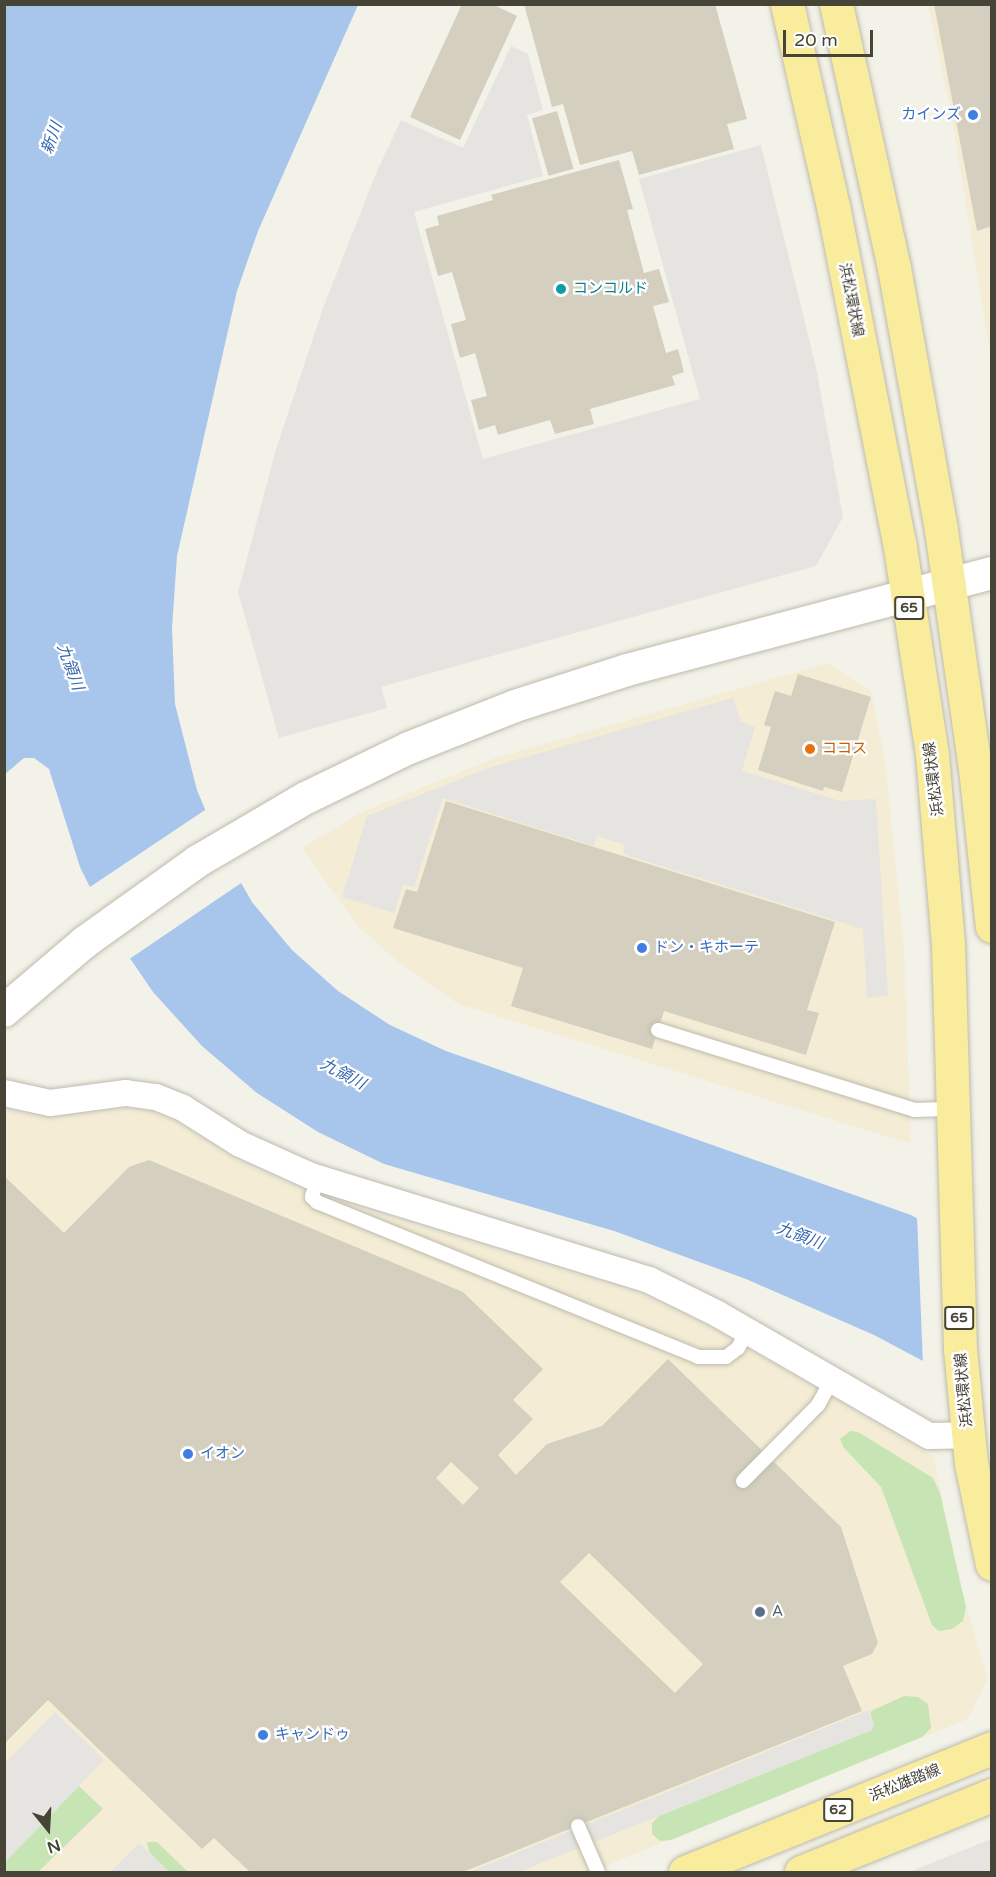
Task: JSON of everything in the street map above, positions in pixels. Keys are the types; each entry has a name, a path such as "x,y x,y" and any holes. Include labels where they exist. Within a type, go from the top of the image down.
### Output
{"main road":[{"name":"浜松環状線","path":"787,4 833,206 907,595 939,818 948,944 956,1222 967,1424 992,1564"},
{"path":"836,4 894,268 949,584 975,768 992,926"},
{"name":"浜松雄踏線","path":"685,1872 992,1748"},
{"path":"801,1872 992,1795"}],"street":[{"path":"4,1011 86,942 238,837 374,764 506,709 627,670 992,573"},
{"path":"4,1094 50,1102 126,1093 156,1097 183,1108 258,1152 318,1178 613,1268 683,1295 748,1330 929,1436 967,1424"}],"lane":[{"path":"658,1030 915,1110 953,1109"},
{"path":"318,1178 312,1197 317,1202 699,1357 726,1357 738,1348 748,1330"},
{"path":"743,1481 818,1405 832,1380"},
{"path":"578,1826 598,1872"}],"shaded area":[{"name":"カインズ","path":"928,5 991,5 991,359 950,106"},
{"path":"511,46 528,54 543,110 527,115 543,176 414,212 483,459 700,399 639,179 761,145 816,367 843,517 816,566 381,687 387,708 279,738 238,592 276,449 323,308 377,171 401,120 463,148"},
{"path":"828,663 871,691 885,760 904,946 911,1144 458,1004 398,962 357,925 302,848 364,811 498,757"},
{"path":"733,698 741,722 755,727 742,771 840,801 876,799 888,996 867,998 863,929 623,854 625,845 597,836 594,846 443,798 414,887 403,884 394,913 342,897 367,816 488,768"},
{"path":"126,1108 152,1112 176,1122 233,1158 306,1191 643,1295 709,1326 934,1457 956,1572 988,1678 968,1719 590,1872 5,1872 4,1110 50,1118"},
{"path":"869,1710 874,1723 872,1730 519,1872 469,1872"},
{"path":"55,1712 104,1760 5,1862 5,1763"},
{"path":"991,1839 991,1872 909,1872"},
{"path":"139,1843 149,1852 169,1872 110,1872"}],"green space":[{"path":"850,1431 858,1432 933,1478 940,1493 966,1607 963,1621 952,1629 939,1631 932,1625 881,1487 844,1448 840,1439"},
{"path":"904,1696 918,1697 928,1704 931,1728 922,1737 671,1840 660,1841 652,1834 652,1823 659,1816 871,1730 871,1711"},
{"path":"79,1786 103,1809 38,1872 5,1872 5,1862"},
{"path":"147,1842 157,1842 188,1872 169,1872 149,1852"}],"water":[{"path":"5,5 358,5 258,231 237,291 177,556 172,628 175,704 197,790 221,848 252,902 292,950 338,991 390,1025 446,1051 911,1215 991,1260 991,1397 874,1335 746,1279 614,1231 384,1164 318,1132 257,1093 202,1046 153,992 112,932 80,867 49,769 34,758 24,758 5,774"}],"pier":[{"path":"208,808 223,847 244,881 128,960 87,889"},
{"path":"917,1215 992,1256 992,1400 923,1365"}],"building":[{"path":"462,4 492,4 517,16 460,140 410,117"},
{"path":"524,4 715,4 747,119 727,124 734,149 639,175 632,151 580,165 563,104 552,107"},
{"name":"カインズ","path":"934,4 992,4 992,226 977,231"},
{"path":"557,111 574,169 549,176 532,118"},
{"name":"コンコルド","path":"619,160 633,209 627,210 644,273 659,269 669,302 653,306 666,353 678,349 684,372 672,376 675,385 590,409 594,424 555,434 550,420 498,435 495,425 479,430 471,400 487,396 475,353 460,358 451,324 466,320 452,272 438,276 425,229 439,225 437,216 493,200 491,195"},
{"name":"ココス","path":"798,674 871,697 842,792 824,787 823,791 758,770 771,727 764,725 775,691 791,696"},
{"name":"ドン・キホーテ","path":"446,801 835,922 807,1010 819,1013 806,1055 664,1011 652,1049 511,1006 523,968 393,928 406,889 417,892"},
{"path":"149,1160 463,1292 543,1369 513,1400 533,1419 498,1455 516,1475 547,1444 602,1426 668,1359 841,1527 878,1643 872,1654 843,1666 862,1711 463,1872 250,1872 214,1838 202,1849 48,1700 4,1744 4,1176 64,1233 129,1167","holes":["451,1462 479,1488 463,1505 436,1478","589,1553 703,1664 675,1693 560,1582"]}],"place":[{"name":"カインズ","path":"973,115"},
{"name":"コンコルド","path":"561,289"},
{"name":"ココス","path":"810,749"},
{"name":"ドン・キホーテ","path":"642,948"},
{"name":"イオン","path":"188,1454"},
{"name":"A","path":"760,1612"},
{"name":"キャンドゥ","path":"263,1735"}],"water label":[{"name":"新川","path":"52,138"},
{"name":"九領川","path":"70,667"},
{"name":"九領川","path":"343,1074"},
{"name":"九領川","path":"800,1236"}]}
